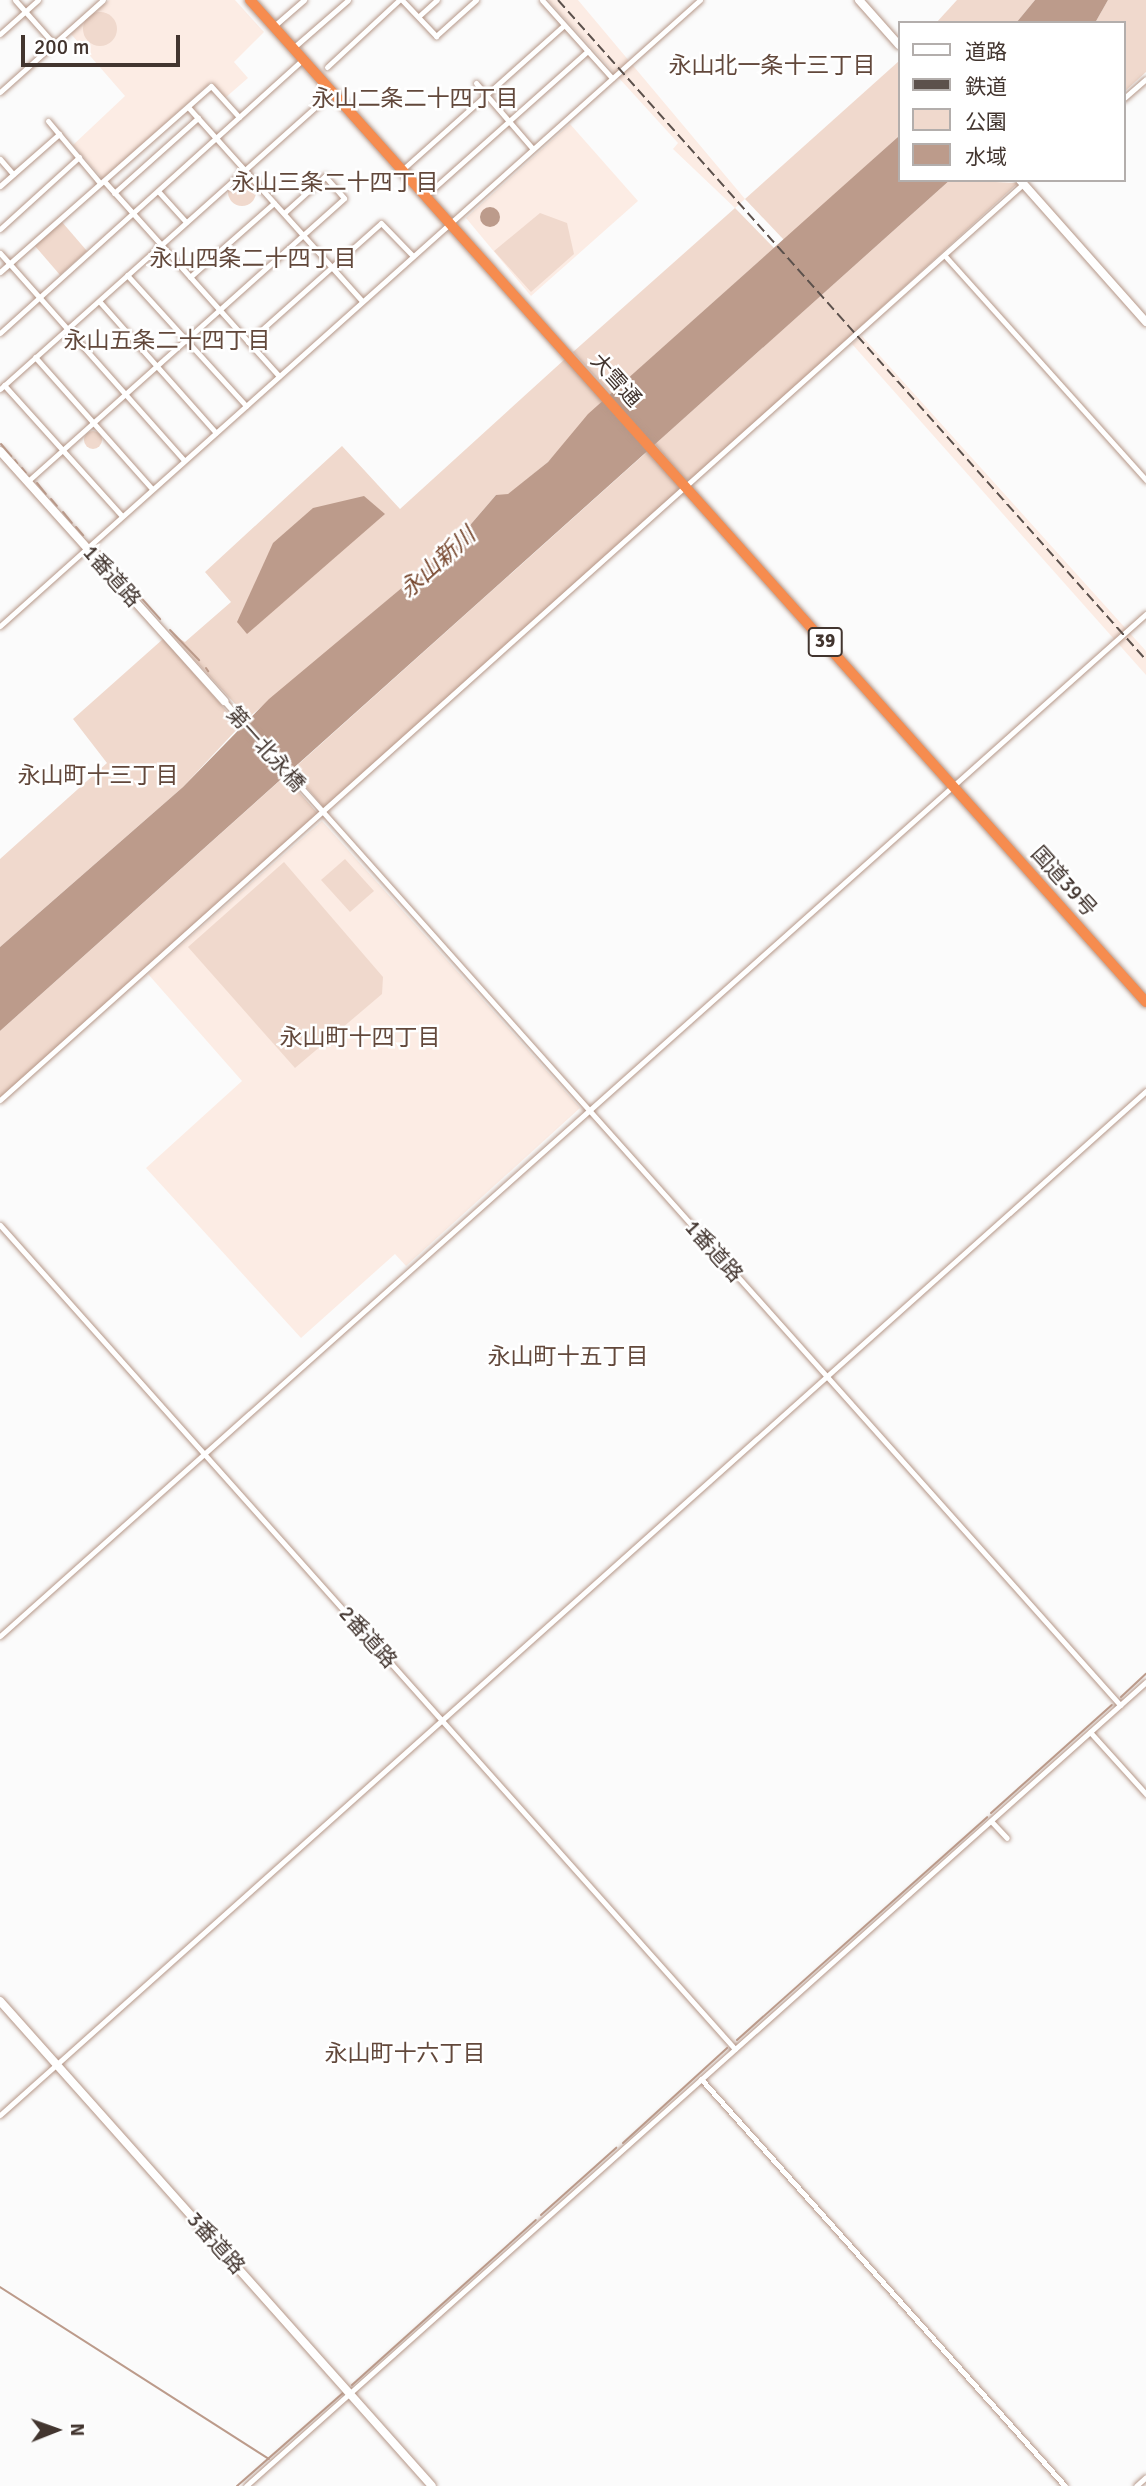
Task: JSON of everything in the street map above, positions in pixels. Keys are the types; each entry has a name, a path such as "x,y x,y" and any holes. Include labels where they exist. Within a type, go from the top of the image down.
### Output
{"highway":[{"name":"大雪通","path":"250,0 953,785"},
{"name":"国道39号","path":"953,785 1146,1002"}],"street":[{"path":"15,0 54,44"},
{"path":"0,34 38,0"},
{"path":"0,92 103,0"},
{"path":"274,26 304,0"},
{"path":"293,48 348,0"},
{"path":"327,67 401,0 436,36 476,0"},
{"path":"419,16 437,0"},
{"path":"542,0 612,78"},
{"path":"0,626 700,0"},
{"path":"859,0 898,44"},
{"path":"402,170 564,25"},
{"path":"425,196 587,51"},
{"path":"0,333 303,59"},
{"path":"1125,97 1146,79"},
{"path":"476,83 533,149"},
{"path":"0,272 211,86 239,117"},
{"path":"121,516 2,387 332,92"},
{"path":"188,107 362,301"},
{"path":"114,193 198,118"},
{"path":"48,121 279,376"},
{"path":"0,186 60,135"},
{"path":"0,229 79,157"},
{"path":"0,159 13,174"},
{"path":"28,481 344,198 325,176 284,213"},
{"path":"0,1100 685,486 946,257 1025,183 1146,321"},
{"path":"158,191 186,222"},
{"path":"190,277 274,202"},
{"path":"248,342 382,223 413,256"},
{"path":"0,253 184,460"},
{"path":"946,257 1146,480"},
{"path":"127,275 246,406"},
{"path":"99,301 216,433"},
{"path":"35,357 152,489"},
{"name":"1番道路","path":"0,452 224,701"},
{"path":"0,1636 1146,614"},
{"name":"第一北永橋","path":"224,701 309,797"},
{"name":"1番道路","path":"309,797 1120,1705"},
{"path":"0,2115 1146,1091"},
{"name":"2番道路","path":"0,1225 735,2049"},
{"path":"246,2486 1146,1682"},
{"path":"1090,1732 1146,1794"},
{"path":"991,1821 1007,1838"},
{"name":"3番道路","path":"0,2001 432,2486"},
{"path":"702,2079 1065,2486"},
{"path":"1136,2486 1146,2477"}],"shaded area":[{"path":"109,0 235,0 264,32 234,62 248,78 225,98 211,82 103,179 73,145 125,96 71,34"},
{"path":"548,0 578,0 745,199 735,208 673,149 678,143"},
{"path":"570,124 638,201 531,296 466,218"},
{"path":"862,336 1146,651 1146,675 852,344"},
{"path":"322,821 580,1108 406,1266 395,1254 301,1338 146,1168 242,1081 148,974"}],"green space":[{"path":"957,0 1035,0 1018,21 938,21"},
{"path":"1108,0 1146,0 1146,72 1125,91 1125,21 1096,21"},
{"path":"100,12 112,17 117,29 112,41 100,46 88,41 83,29 88,17"},
{"path":"898,62 898,137 784,240 745,199"},
{"path":"242,178 252,182 256,192 252,202 242,206 232,202 228,192 232,182"},
{"path":"948,182 1018,183 688,484 655,444"},
{"path":"735,208 774,248 611,394 573,352"},
{"path":"540,213 567,223 574,254 531,292 494,251"},
{"path":"62,222 87,251 60,275 35,246"},
{"path":"565,359 603,401 548,462 508,495 496,495 453,545 248,718 170,633 185,642 231,602 205,572 342,446 400,509"},
{"path":"89,431 97,431 102,440 100,447 89,449 84,444 84,436"},
{"path":"649,450 682,489 325,809 292,770"},
{"path":"163,639 240,726 183,787 0,947 0,859 107,763 73,719"},
{"path":"285,776 319,815 0,1098 0,1031"},
{"path":"345,859 374,891 350,912 321,880"},
{"path":"284,862 383,977 382,994 295,1068 188,947"}],"water":[{"path":"1035,0 1108,0 1096,21 1018,21"},
{"name":"永山新川","path":"898,137 898,182 948,182 0,1031 0,947 183,787 269,699 453,545 496,495 508,494 548,462 588,414"},
{"path":"490,207 497,210 500,217 497,224 490,227 483,224 480,217 483,210"},
{"path":"364,496 385,514 247,634 237,622 273,543 313,508"}],"waterway":[{"path":"1,444 11,456"},
{"path":"22,468 26,473"},
{"path":"37,483 46,494"},
{"path":"51,499 57,506"},
{"path":"63,512 72,523"},
{"path":"76,527 83,535"},
{"path":"95,546 160,619"},
{"path":"170,630 199,660"},
{"path":"1121,1697 1146,1674"},
{"path":"991,1813 1112,1705"},
{"path":"737,2040 987,1817"},
{"path":"623,2143 727,2048"},
{"path":"541,2215 616,2148"},
{"path":"352,2385 536,2220"},
{"path":"0,2287 269,2459"},
{"path":"237,2486 343,2393"}],"railway":[{"path":"558,0 1146,660"}],"district":[{"name":"永山北一条十三丁目","path":"772,66"},
{"name":"永山二条二十四丁目","path":"415,99"},
{"name":"永山三条二十四丁目","path":"335,183"},
{"name":"永山四条二十四丁目","path":"253,259"},
{"name":"永山五条二十四丁目","path":"167,341"},
{"name":"永山町十三丁目","path":"98,776"},
{"name":"永山町十四丁目","path":"360,1038"},
{"name":"永山町十五丁目","path":"568,1357"},
{"name":"永山町十六丁目","path":"405,2054"}]}
